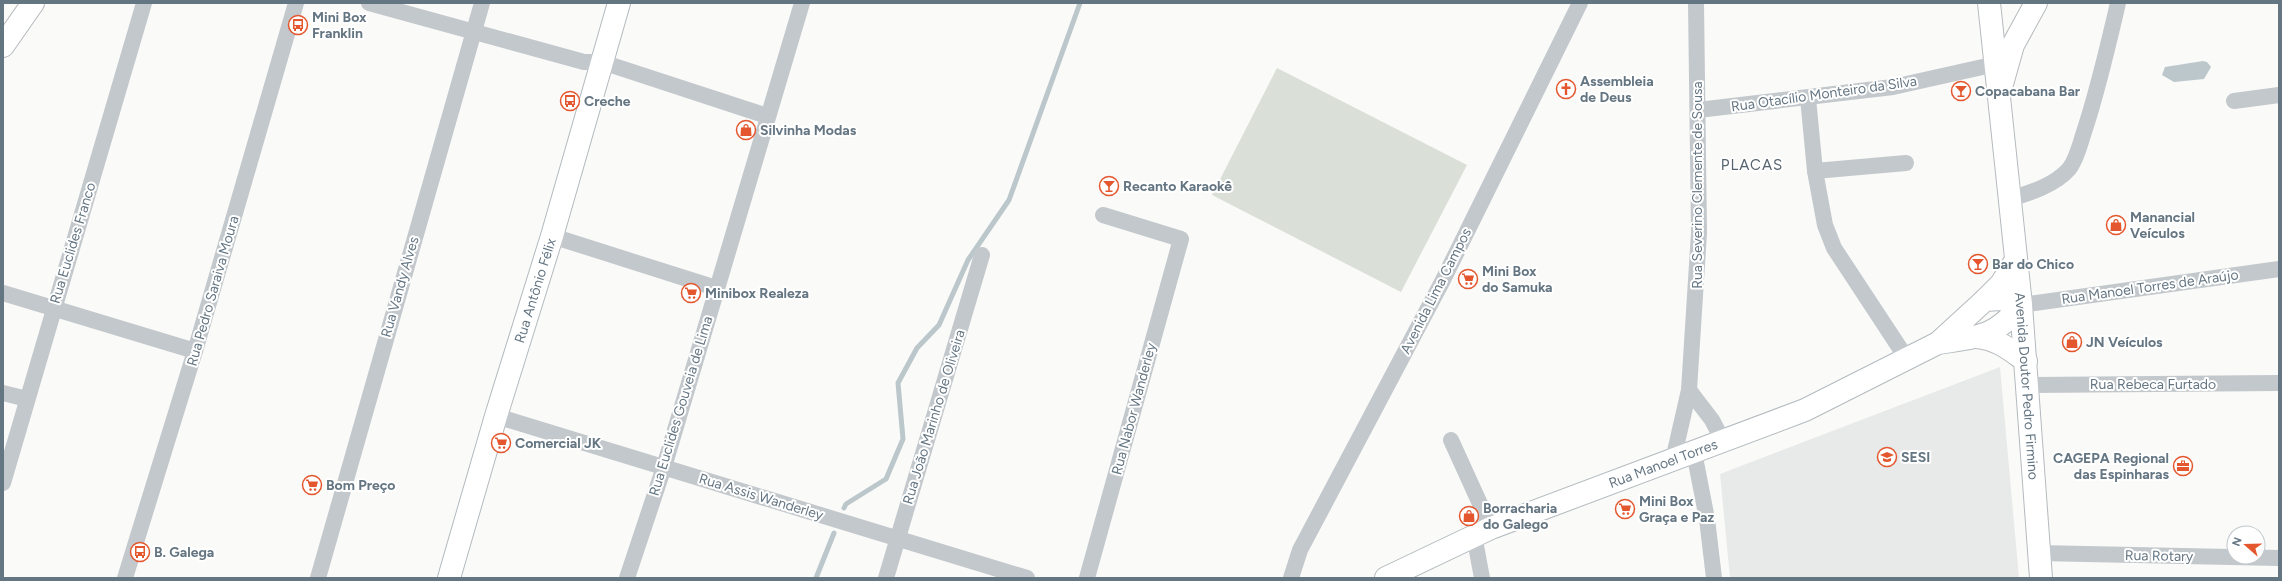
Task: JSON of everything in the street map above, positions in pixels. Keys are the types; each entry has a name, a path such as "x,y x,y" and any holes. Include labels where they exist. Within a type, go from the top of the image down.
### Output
{"main road":[{"path":"3,46 33,3"},
{"name":"Rua Antônio Félix","path":"449,578 496,416 552,236 619,3"},
{"name":"Avenida Doutor Pedro Firmino","path":"1989,3 2021,305 2041,578"},
{"path":"1999,94 2013,45 2036,3"},
{"name":"Rua Manoel Torres","path":"1386,578 1483,532 1805,410 1907,359 1938,343 2001,284 2016,260"},
{"path":"1985,300 2001,298 2021,305"},
{"name":"Rua Manoel Torres","path":"1938,343 1977,337 2003,325 2021,305"},
{"path":"1977,337 1993,339 2001,342 2026,361"}],"street":[{"name":"Rua Euclides Franco","path":"3,483 5,466 27,399 144,3"},
{"name":"Rua Pedro Saraiva Moura","path":"125,578 195,351 296,3"},
{"path":"369,3 584,62 602,62 768,116"},
{"name":"Rua Vandy Alves","path":"316,576 482,3"},
{"name":"Rua Euclides Gouveia de Lima","path":"627,578 664,467 802,3"},
{"name":"Avenida Lima Campos","path":"1291,578 1300,550 1442,282 1580,3"},
{"name":"Rua Severino Clemente de Sousa","path":"1673,460 1689,390 1699,233 1696,3"},
{"path":"2010,199 2032,192 2054,180 2069,169 2077,155 2095,100 2118,3"},
{"name":"Rua Otacílio Monteiro da Silva","path":"1698,110 1893,87 1996,64"},
{"path":"2234,101 2279,95"},
{"path":"1808,98 1815,171 1825,225 1834,248 1907,359"},
{"path":"1815,171 1906,163"},
{"name":"Rua Nabor Wanderley","path":"1087,578 1181,239 1103,215"},
{"path":"552,236 716,288"},
{"name":"Rua João Marinho de Oliveira","path":"886,578 982,255"},
{"name":"Rua Manoel Torres de Araújo","path":"2021,305 2279,269"},
{"path":"3,293 195,351"},
{"name":"Rua Rebeca Furtado","path":"2028,385 2279,383"},
{"path":"1689,390 1712,420 1723,441"},
{"path":"3,393 27,399"},
{"name":"Rua Assis Wanderley","path":"496,416 1027,578"},
{"path":"1451,440 1483,532 1482,578"},
{"path":"1694,452 1708,519 1714,578"},
{"name":"Rua Rotary","path":"2038,553 2279,558"}],"shaded area":[{"path":"2203,61 2207,62 2211,67 2204,79 2174,82 2162,75 2165,67"},
{"path":"1277,68 1467,165 1401,292 1212,195"},
{"name":"SESI","path":"2000,367 2019,578 1730,578 1720,474"}],"waterway":[{"path":"844,508 846,504 886,479 903,439 898,383 917,348 939,325 968,260 1009,200 1080,3"},
{"path":"816,578 834,533"}],"place":[{"name":"Mini Box Franklin","path":"298,25"},
{"name":"Assembleia de Deus","path":"1566,89"},
{"name":"Copacabana Bar","path":"1961,91"},
{"name":"Creche","path":"570,101"},
{"name":"Silvinha Modas","path":"746,130"},
{"name":"Recanto Karaokê","path":"1109,186"},
{"name":"Manancial Veículos","path":"2116,225"},
{"name":"Bar do Chico","path":"1978,264"},
{"name":"Mini Box do Samuka","path":"1468,279"},
{"name":"Minibox Realeza","path":"691,293"},
{"name":"JN Veículos","path":"2072,342"},
{"name":"Comercial JK","path":"501,443"},
{"name":"SESI","path":"1887,457"},
{"name":"CAGEPA Regional das Espinharas","path":"2183,466"},
{"name":"Bom Preço","path":"312,485"},
{"name":"Mini Box Graça e Paz","path":"1625,509"},
{"name":"Borracharia do Galego","path":"1469,516"},
{"name":"B. Galega","path":"140,552"}],"district":[{"name":"PLACAS","path":"1752,165"}]}
